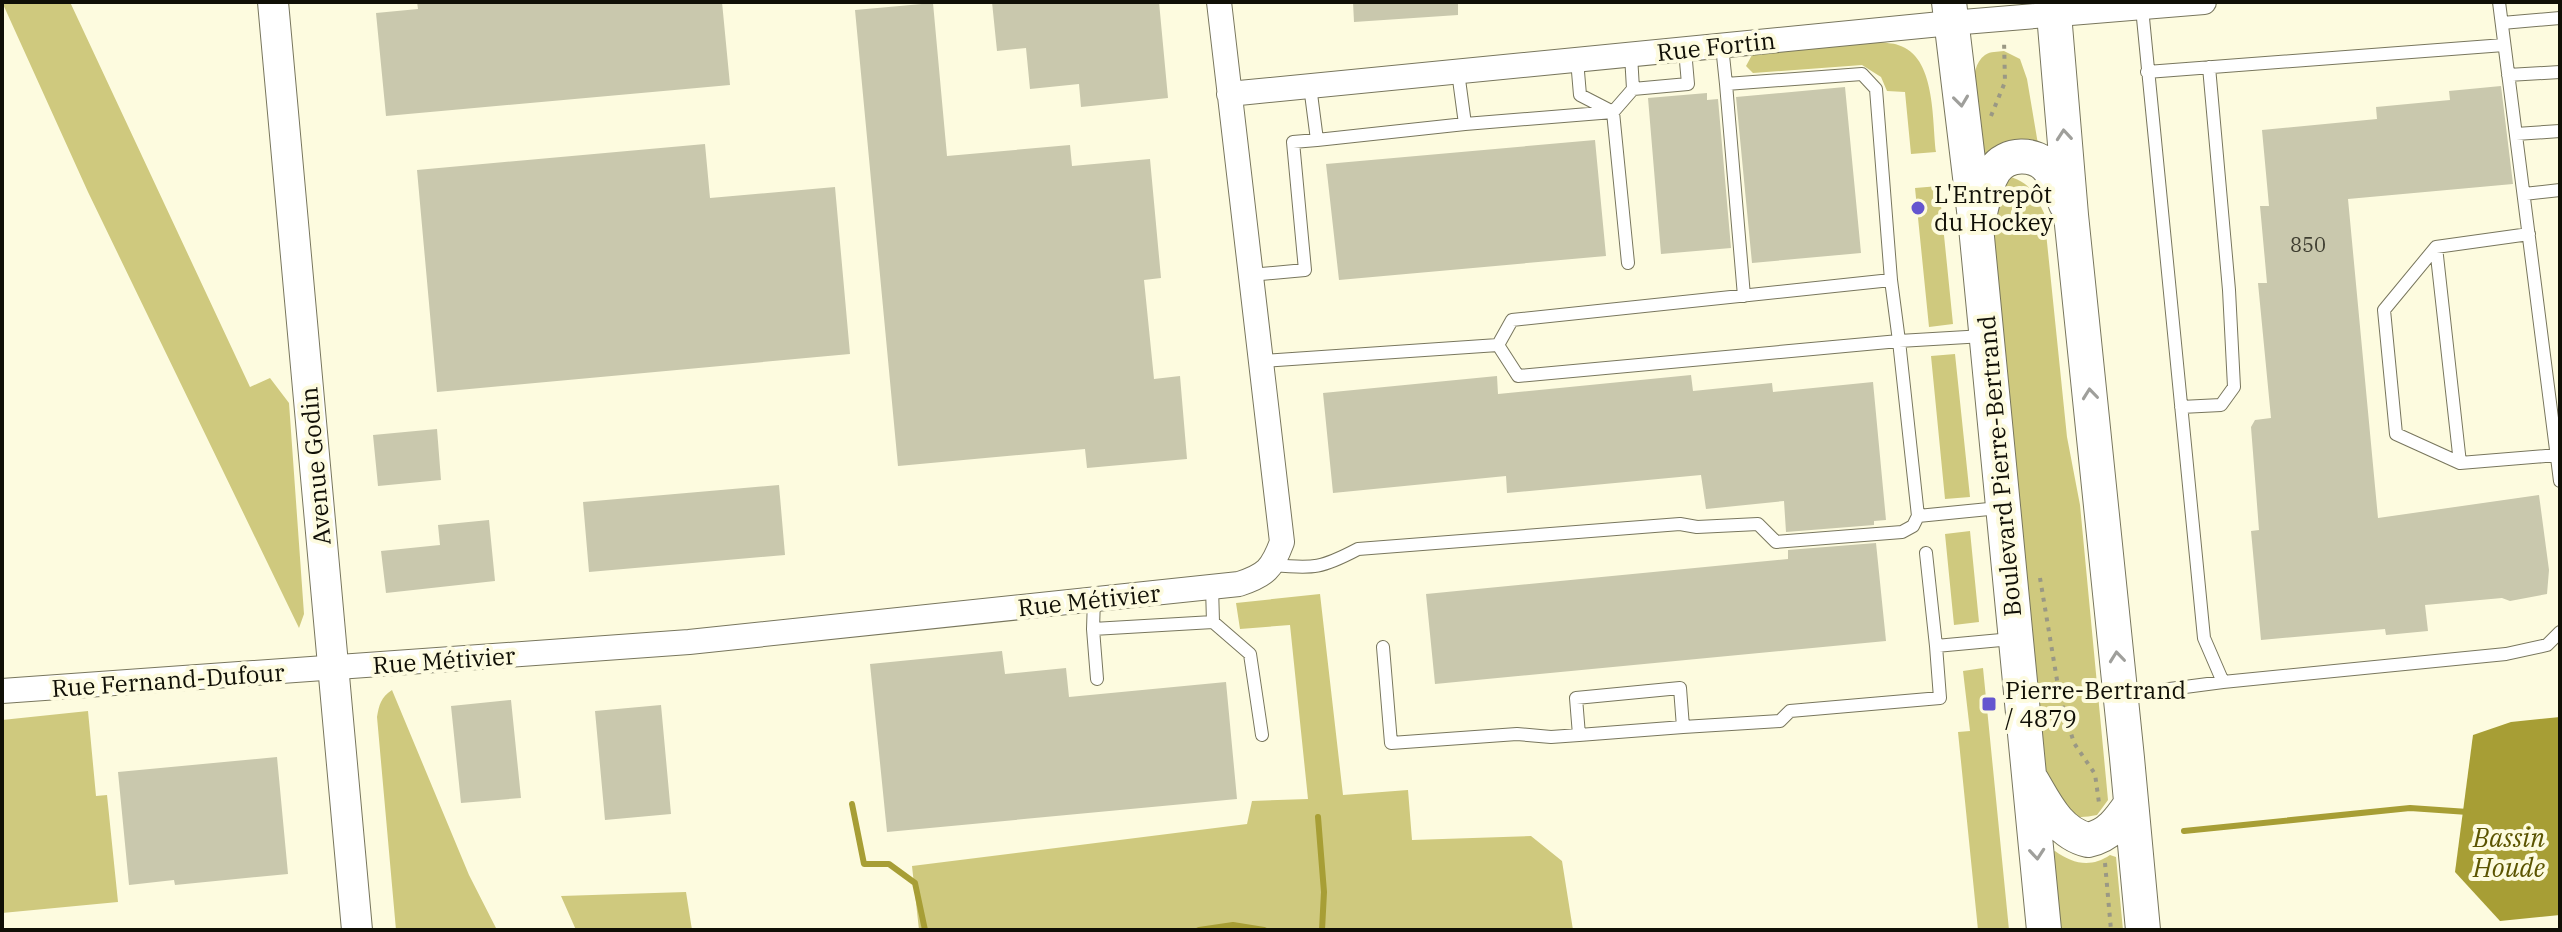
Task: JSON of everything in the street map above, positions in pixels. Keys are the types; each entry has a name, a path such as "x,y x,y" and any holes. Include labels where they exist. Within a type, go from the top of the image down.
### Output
{"main road":[{"path":"2054,8 2071,215 2143,930"},
{"name":"Boulevard Pierre-Bertrand","path":"1950,13 1976,227 2044,930"},
{"path":"1976,227 1995,170 2019,156 2047,166 2071,215"},
{"path":"2030,777 2051,813 2079,838 2092,840 2109,831 2131,804"}],"street":[{"name":"Avenue Godin","path":"273,2 357,930"},
{"path":"1219,2 1282,542 1274,565"},
{"name":"Rue Fortin","path":"1229,94 1722,46 1950,13 2142,8 2204,2"},
{"name":"Rue Métivier","path":"333,668 689,642 1212,587 1258,578 1274,565"},
{"name":"Rue Fernand-Dufour","path":"2,691 333,668"}],"lane":[{"path":"2499,2 2545,361 2558,438 2560,481"},
{"path":"2142,8 2204,638 2223,682"},
{"path":"2502,23 2560,18"},
{"path":"2147,72 2504,45"},
{"path":"1722,46 1744,296"},
{"path":"1250,275 1305,270 1293,142 1613,112 1633,89 1688,84 1685,50"},
{"path":"1631,55 1633,89"},
{"path":"1577,60 1580,95 1613,112"},
{"path":"2181,407 2221,405 2234,387 2229,290 2209,67"},
{"path":"1458,72 1465,124"},
{"path":"2508,75 2560,72"},
{"path":"1274,565 1310,569 1336,561 1358,549 1680,524 1697,527 1758,524 1776,542 1902,532 1913,526 1918,516 1891,280 1876,89 1862,74 1726,84"},
{"path":"1310,86 1317,140"},
{"path":"1613,112 1628,263"},
{"path":"2516,134 2560,131"},
{"path":"2524,194 2560,190"},
{"path":"2529,234 2436,247 2384,310 2396,434 2460,463 2557,455"},
{"path":"2436,247 2460,463"},
{"path":"1498,345 1512,320 1891,280"},
{"path":"1498,345 1518,376 1899,341 1987,336"},
{"path":"1261,361 1498,345"},
{"path":"2545,361 2560,360"},
{"path":"1918,516 2003,508"},
{"path":"1383,647 1391,743 1517,734 1551,737 1780,721 1790,711 1940,698 1926,553"},
{"path":"1212,587 1213,622"},
{"path":"1094,599 1097,679"},
{"path":"1093,629 1213,622 1250,654 1262,735"},
{"path":"2121,695 2506,654 2547,645 2560,632"},
{"path":"1936,646 2015,638"},
{"path":"1579,735 1576,698 1680,688 1683,727"}],"path":[{"path":"1990,118 2005,82 2004,42"},
{"path":"2040,578 2060,698 2074,743 2095,774 2099,816"},
{"path":"2104,858 2111,930"}],"shaded area":[{"path":"2,2 70,2 250,387 270,378 289,403 304,614 299,628 88,192"},
{"path":"1879,42 1898,45 1910,51 1926,75 1936,152 1911,154 1905,92 1887,91 1881,77 1862,65 1753,73 1746,66 1752,55"},
{"path":"2004,51 2020,59 2027,79 2041,162 1981,162 1973,105 1974,75 1985,55"},
{"path":"2008,176 2031,190 2044,213 2067,437 2080,505 2108,800 2097,815 2070,815 2049,799 1989,215"},
{"path":"1939,186 1953,324 1929,327 1915,188"},
{"path":"1955,354 1970,497 1945,499 1931,356"},
{"path":"1970,531 1979,622 1954,625 1945,534"},
{"path":"1320,594 1343,795 1408,790 1412,840 1531,836 1562,861 1573,930 919,930 912,866 1247,824 1252,801 1308,799 1290,625 1240,629 1236,603"},
{"path":"1983,668 2009,930 1978,930 1958,732 1970,731 1963,671"},
{"path":"392,690 469,875 497,930 396,930 377,717 381,702"},
{"path":"88,711 96,796 107,795 118,902 2,913 2,720"},
{"path":"2055,851 2082,863 2096,862 2110,855 2116,857 2123,930 2057,930 2049,853"},
{"path":"686,892 692,930 576,930 561,896"}],"water":[{"name":"Bassin Houde","path":"2560,717 2560,915 2500,921 2455,872 2473,735 2511,722"}],"building":[{"path":"417,2 722,2 730,85 386,116 376,13 418,9"},
{"path":"992,2 1159,2 1168,98 1081,107 1079,84 1030,89 1026,48 997,51"},
{"path":"1353,2 1458,2 1458,15 1354,22"},
{"path":"933,3 947,156 1070,145 1072,166 1150,159 1161,278 1144,280 1154,379 1180,376 1187,459 1087,468 1085,449 898,466 855,10"},
{"path":"2501,86 2513,184 2348,199 2378,518 2539,495 2549,570 2547,594 2510,601 2502,598 2425,605 2428,631 2386,635 2385,629 2261,640 2251,531 2259,530 2251,427 2255,420 2271,418 2258,283 2267,283 2260,206 2269,206 2262,130 2377,119 2376,107 2450,100 2449,91"},
{"path":"1845,87 1861,253 1752,263 1736,97"},
{"path":"1707,93 1707,100 1718,99 1731,248 1661,254 1648,98"},
{"path":"1595,140 1606,256 1339,280 1326,164"},
{"path":"705,144 710,198 835,187 850,354 437,392 417,170"},
{"path":"1691,375 1693,391 1772,383 1773,392 1873,382 1886,520 1874,521 1874,525 1786,532 1784,501 1706,509 1701,475 1507,493 1506,476 1333,493 1323,393 1497,376 1498,394"},
{"path":"437,429 441,480 378,486 373,435"},
{"path":"779,485 785,555 589,572 583,502"},
{"path":"489,520 495,581 386,593 381,551 440,545 438,525"},
{"path":"1876,543 1886,641 1435,684 1426,594 1788,559 1788,550"},
{"path":"1002,651 1005,674 1066,668 1069,697 1226,682 1237,799 887,832 870,664"},
{"path":"511,700 521,798 461,803 451,706"},
{"path":"661,705 671,814 605,820 595,711"},
{"path":"277,757 288,874 175,885 174,880 129,885 118,772"}],"waterway":[{"path":"852,804 864,864 889,864 915,883 925,930"},
{"path":"2184,831 2410,808 2468,812"},
{"path":"1318,817 1324,892 1322,930"},
{"path":"1199,930 1233,925 1264,930"}],"place":[{"name":"L'Entrepôt du Hockey","path":"1918,208"},
{"name":"Pierre-Bertrand / 4879","path":"1989,704"}]}
